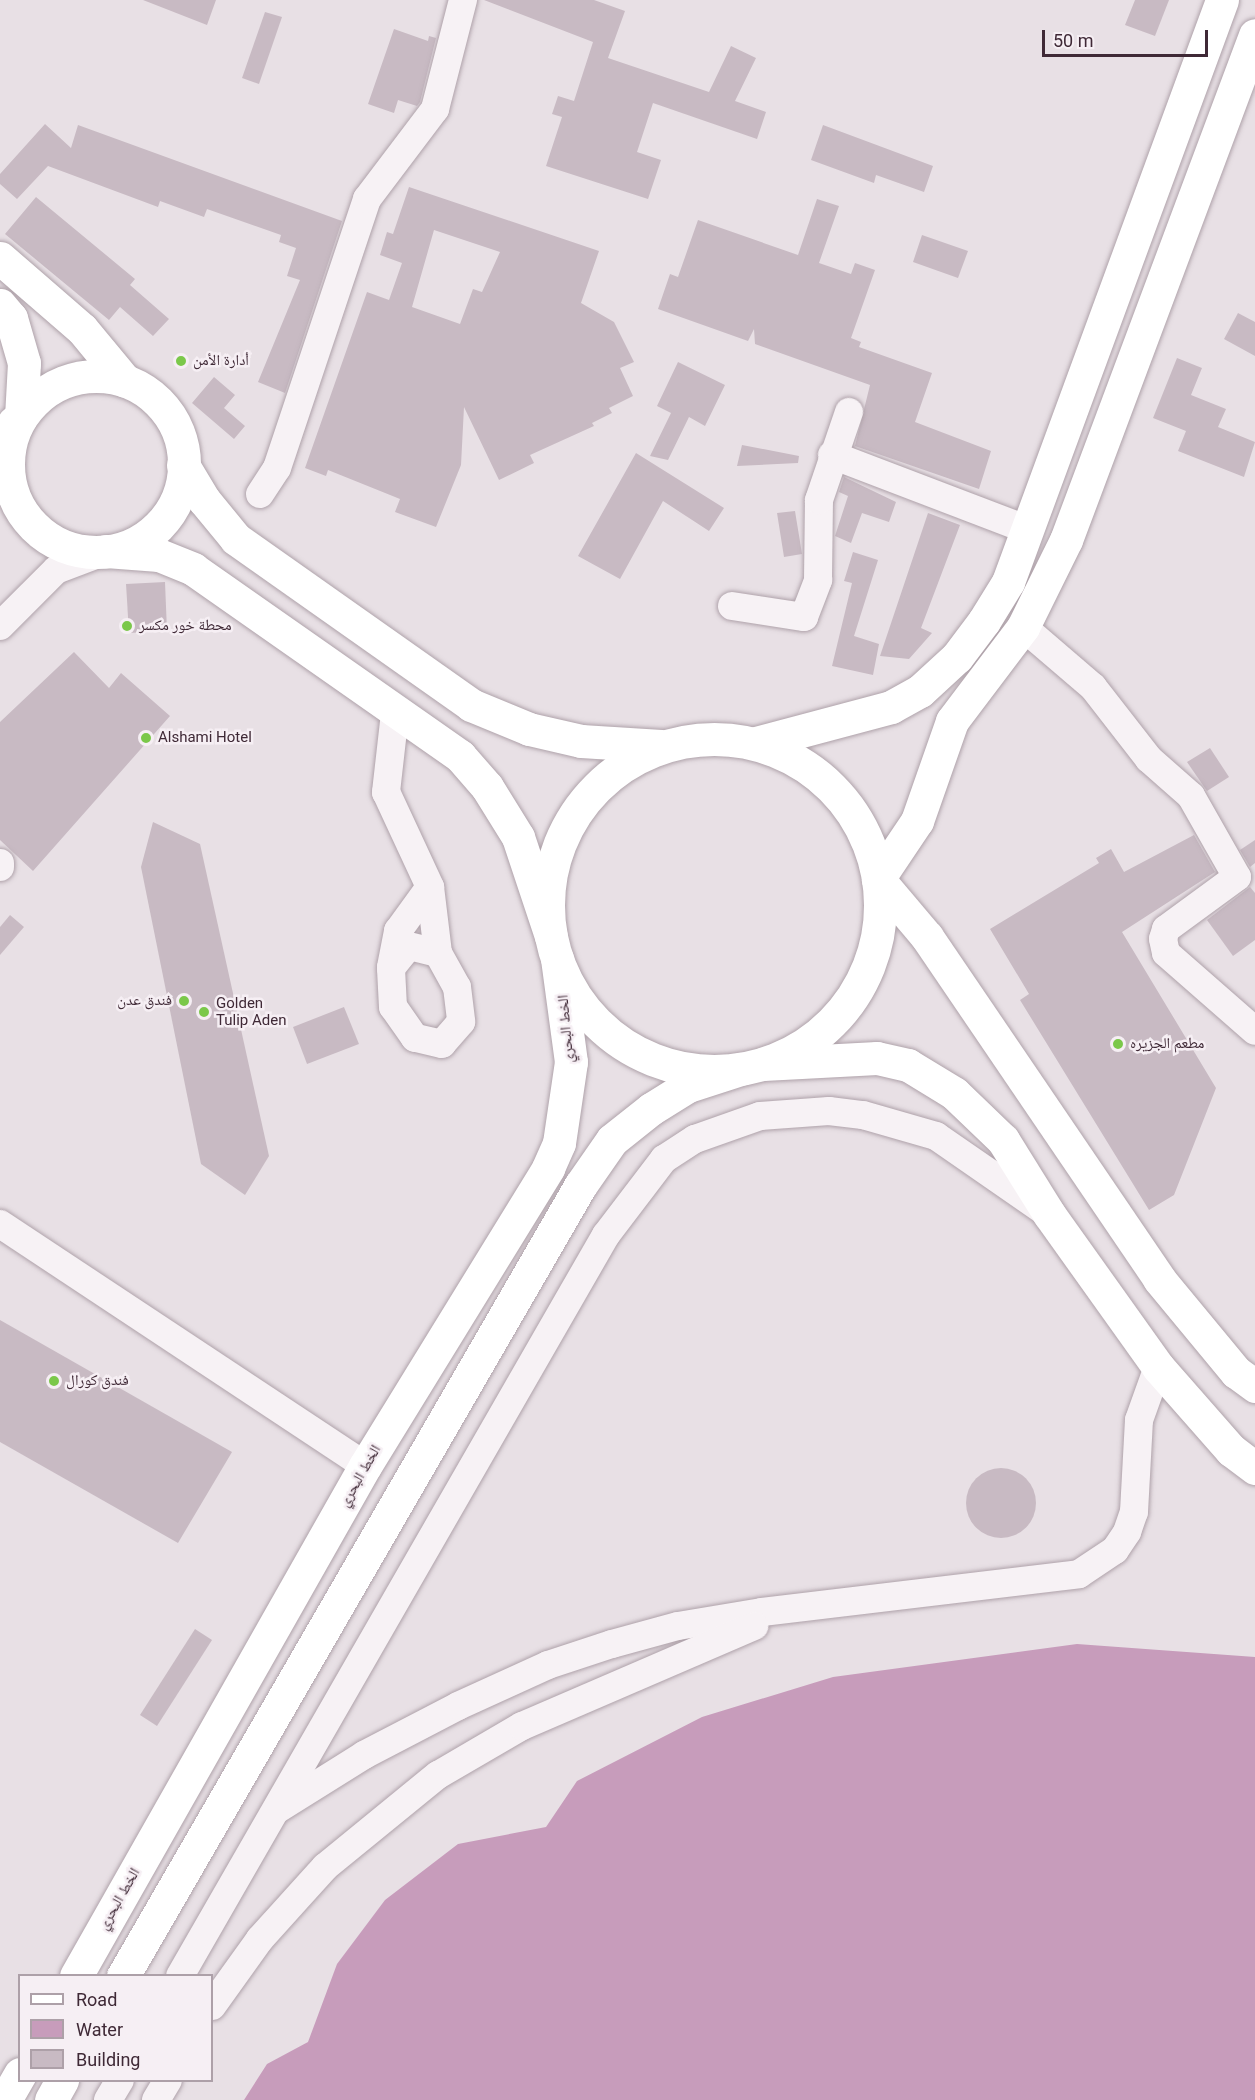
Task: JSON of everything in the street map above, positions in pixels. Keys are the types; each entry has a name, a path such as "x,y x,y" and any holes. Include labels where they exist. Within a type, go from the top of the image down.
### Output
{"main road":[{"path":"756,743 870,714 920,691 957,657 984,621 1008,582 1028,530 1222,0"},
{"path":"878,879 917,821 952,722 1023,627 1066,540 1255,35"},
{"path":"0,258 82,329 125,381 156,400 176,429 183,465 204,500 236,539 471,705 528,729 581,741 661,746 708,738 756,743 800,762 837,793 864,833 878,879 874,950 855,993 816,1037 752,1067 688,1086 651,1109 612,1140 580,1186 124,1974"},
{"path":"0,305 10,318 24,363 11,424 8,464 14,495 15,518 73,549 159,555 193,569 395,713 460,756 487,787 518,837 554,947 593,1018 629,1047 695,1070 877,1058 908,1065 954,1093 1003,1140 1049,1214 1158,1367 1231,1450 1255,1468"},
{"path":"11,424 44,393 74,379 125,381"},
{"path":"106,551 140,540 155,529 176,500 183,465"},
{"path":"554,947 549,888 571,820 609,775 661,746"},
{"path":"878,879 927,937 1159,1279 1236,1372 1255,1386"},
{"name":"الخط البحري","path":"77,1974 365,1466 548,1168 559,1143 571,1062 554,947"},
{"path":"5,2100 18,2077"},
{"path":"51,2100 61,2082"}],"street":[{"path":"260,494 277,468 367,199 435,110 463,0"},
{"path":"732,606 804,617 818,580 817,522 832,455 849,412"},
{"path":"832,455 1028,530"},
{"path":"0,626 56,570 106,551"},
{"path":"1023,627 1093,687 1149,759 1191,796 1237,877 1166,929 1164,946 1205,990 1255,1031"},
{"path":"395,713 386,792 430,886 438,953 457,987 461,1022 442,1044 415,1038 393,1007 391,968 398,931 430,886"},
{"path":"391,968 409,946 438,953"},
{"path":"181,1974 606,1235 664,1159 695,1139 760,1116 829,1111 863,1115 936,1136 1049,1214"},
{"path":"0,1224 365,1466"},
{"path":"274,1811 364,1755 548,1665 678,1626 815,1605 1058,1578 1098,1564 1115,1550 1134,1512 1139,1420 1158,1367"},
{"path":"213,2005 298,1894 361,1834 438,1775 522,1726 627,1677 815,1605"},
{"path":"108,2100 119,2082"},
{"path":"156,2100 167,2082"}],"water":[{"path":"1077,1644 1255,1657 1255,2100 244,2100 267,2064 308,2042 337,1964 385,1900 458,1844 546,1827 577,1781 702,1717 833,1677"}],"building":[{"path":"143,0 216,0 207,25"},
{"path":"484,0 594,0 625,11 608,58 709,92 731,46 756,58 735,101 766,112 757,139 653,103 637,152 661,160 648,199 546,166 562,117 552,114 558,96 574,101 593,42"},
{"path":"1135,0 1169,0 1155,36 1125,25"},
{"path":"265,12 282,17 259,84 242,78"},
{"path":"394,29 428,41 429,36 436,38 420,102 417,106 398,100 394,113 368,104"},
{"path":"45,124 71,148 78,125 342,221 285,393 258,382 300,280 287,276 296,248 279,242 281,235 207,209 204,217 160,201 158,207 48,166 17,199 0,184 0,174"},
{"path":"823,125 933,166 924,192 876,175 874,183 811,160"},
{"path":"409,187 599,251 581,303 614,322 634,362 620,368 633,396 609,408 612,413 592,423 594,426 530,455 534,463 499,480 464,407 461,465 436,527 395,512 400,499 328,470 326,476 305,468 367,292 389,300 402,263 380,255 387,232 393,234","holes":["434,230 500,252 482,292 473,289 460,324 412,307"]},
{"path":"36,197 135,279 130,285 169,319 153,336 120,307 109,320 5,234"},
{"path":"817,199 839,206 819,263 851,274 855,263 875,270 851,338 861,342 859,347 932,373 915,422 991,451 979,489 855,446 870,385 755,344 754,329 748,341 658,309 670,274 678,277 698,220 798,255"},
{"path":"922,235 968,251 958,278 913,262"},
{"path":"1238,313 1255,322 1255,356 1224,339"},
{"path":"1177,358 1202,368 1191,395 1226,409 1218,427 1255,442 1244,477 1178,451 1186,431 1153,418"},
{"path":"678,362 725,385 705,426 689,417 668,460 650,456 671,413 657,406"},
{"path":"214,377 235,395 224,408 245,426 234,439 192,403"},
{"path":"742,445 799,456 798,463 737,466"},
{"path":"636,453 724,508 709,531 663,501 620,579 578,556"},
{"path":"844,477 896,502 889,522 862,513 851,543 835,536 848,496 839,492"},
{"path":"795,511 802,554 784,557 777,513"},
{"path":"928,513 960,525 921,628 932,633 909,659 880,656"},
{"path":"853,552 878,560 854,636 879,644 873,675 832,666 852,583 844,581"},
{"path":"165,582 167,631 129,633 126,584"},
{"path":"74,652 109,688 121,673 170,716 33,871 0,840 0,722"},
{"path":"1210,748 1229,777 1207,791 1187,762"},
{"name":"Golden Tulip Aden","path":"153,822 200,844 269,1156 245,1195 201,1164 141,867"},
{"name":"مطعم الجزيره","path":"1194,835 1215,872 1122,932 1216,1088 1174,1195 1149,1210 1020,1000 1029,994 990,929 1099,863 1096,858 1111,849 1124,872"},
{"path":"1255,840 1255,863 1250,867 1240,850"},
{"path":"1250,887 1255,893 1255,940 1233,956 1207,920"},
{"path":"10,915 24,927 0,955 0,927"},
{"path":"344,1007 359,1044 307,1064 293,1027"},
{"name":"فندق كورال","path":"0,1320 232,1452 178,1543 0,1442"},
{"path":"1001,1468 1014,1471 1026,1478 1033,1490 1036,1503 1033,1516 1026,1528 1014,1535 1001,1538 988,1535 976,1528 969,1516 966,1503 969,1490 976,1478 988,1471"},
{"path":"195,1629 212,1640 157,1726 140,1715"}],"place":[{"name":"أدارة الأمن","path":"181,361"},
{"name":"محطة خور مكسر","path":"127,626"},
{"name":"Alshami Hotel","path":"146,738"},
{"name":"فندق عدن","path":"184,1001"},
{"name":"Golden Tulip Aden","path":"204,1012"},
{"name":"مطعم الجزيره","path":"1118,1044"},
{"name":"فندق كورال","path":"54,1381"}]}
